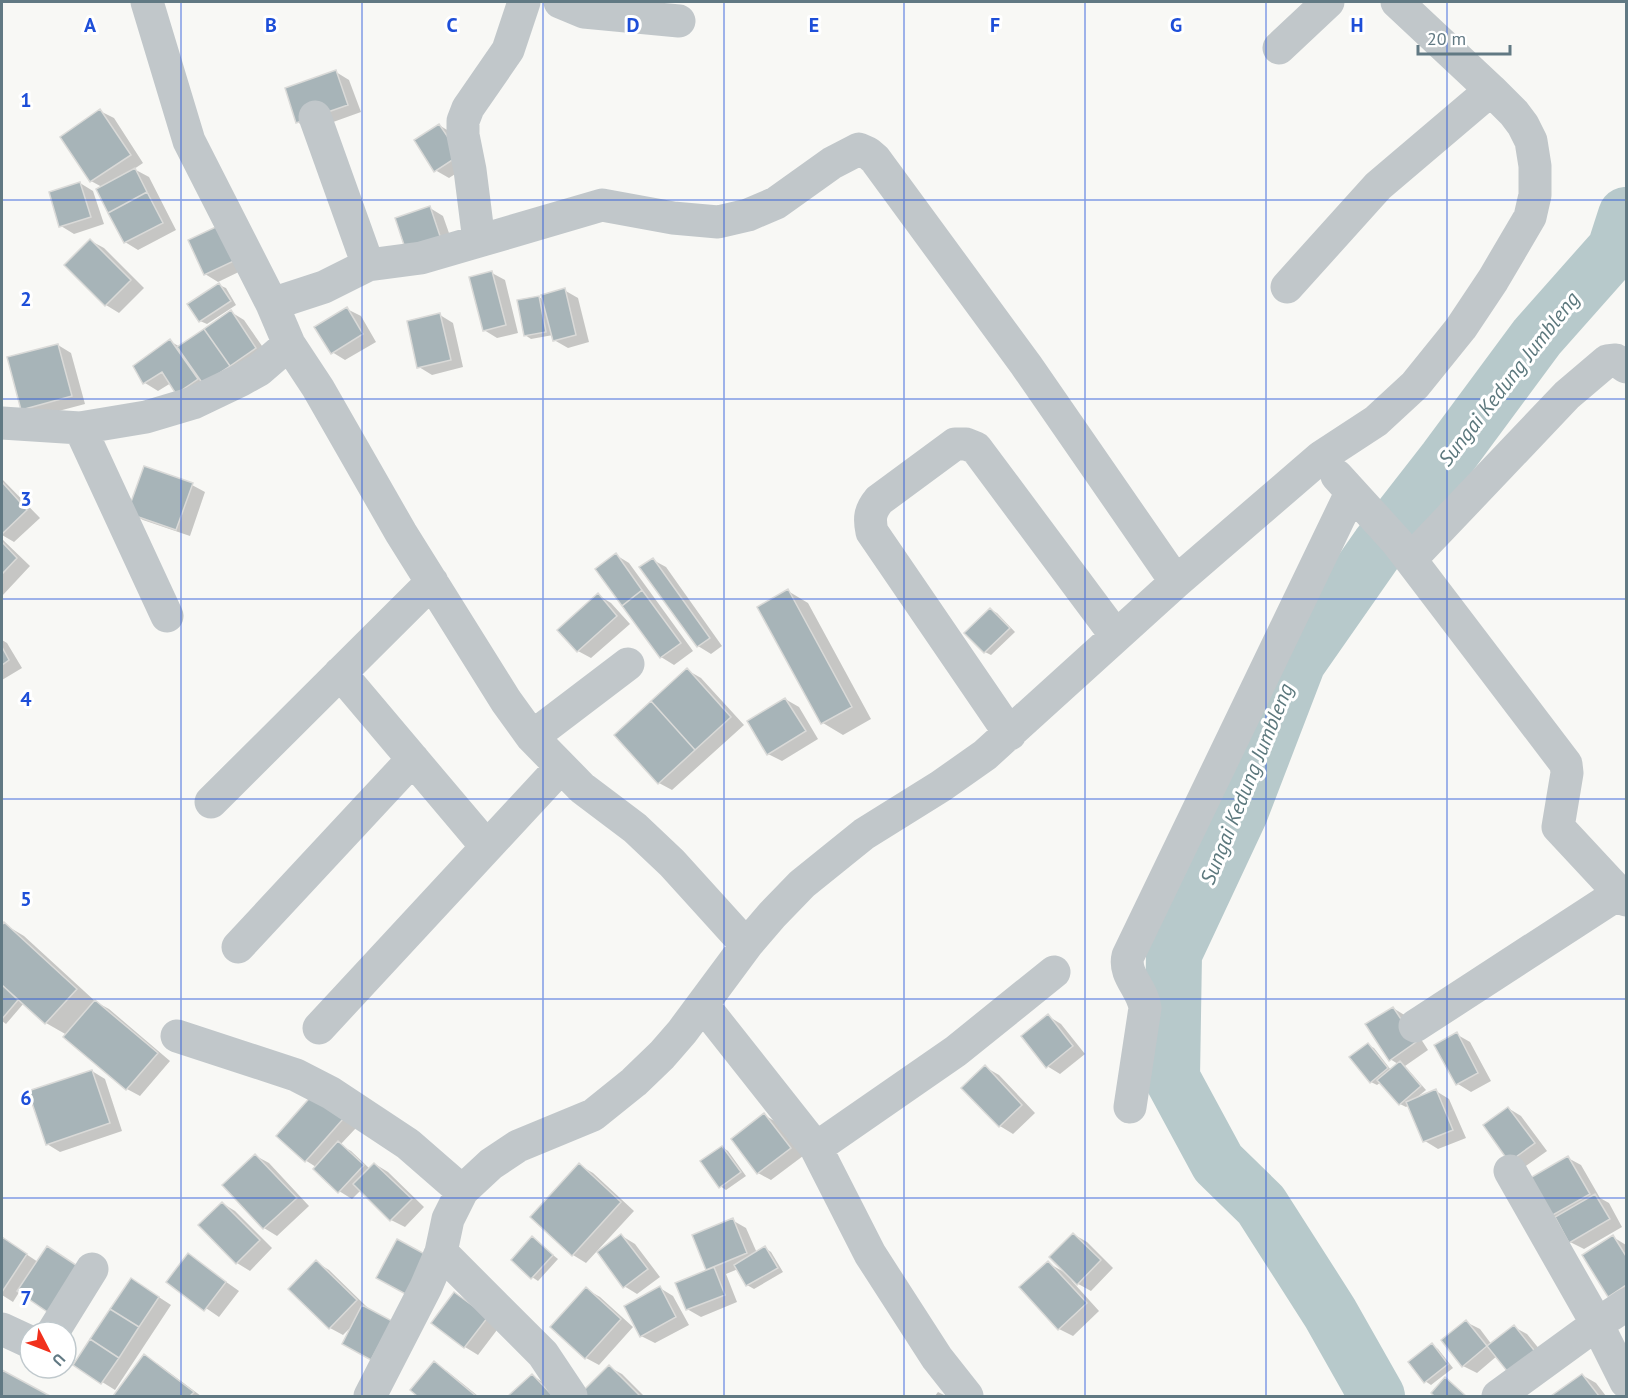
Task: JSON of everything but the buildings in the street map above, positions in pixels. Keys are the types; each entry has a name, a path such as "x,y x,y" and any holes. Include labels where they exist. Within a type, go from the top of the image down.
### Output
{"street":[{"path":"147,2 189,141 273,304 289,344 318,388 401,533 506,701 532,737 582,788 635,828 672,862 740,938 748,943"},
{"path":"479,241 463,135 463,121 468,108 508,50 524,2"},
{"path":"560,2 584,12 609,16 636,16 679,21"},
{"path":"1280,48 1328,2"},
{"path":"370,1396 426,1287 441,1252 448,1219 462,1191 491,1164 518,1146 593,1115 605,1106 662,1055 703,1005 748,943 771,915 802,884 864,834 941,786 1010,734 1176,582 1321,458 1376,421 1415,385 1461,328 1493,280 1530,217 1535,195 1535,166 1531,141 1519,119 1397,2"},
{"path":"1287,287 1378,186 1491,90"},
{"path":"315,117 368,265"},
{"path":"273,304 324,287 368,265 421,258 602,205 674,218 718,222 748,216 776,202 832,163 859,149 875,159 1026,364 1176,582"},
{"path":"2,423 80,428 146,417 192,403 259,370 289,344"},
{"path":"1404,550 1486,478 1575,388 1607,361 1616,360 1626,367"},
{"path":"80,428 167,616"},
{"path":"1010,734 872,532 870,520 872,509 879,500 955,444 966,444 976,448 1116,636"},
{"path":"1321,458 1404,550 1566,764 1568,773 1558,827 1624,896 1415,1026"},
{"path":"1130,1107 1145,1008 1144,1001 1126,967 1128,956 1356,498"},
{"path":"211,802 432,582"},
{"path":"532,737 628,664"},
{"path":"340,673 487,847"},
{"path":"238,947 413,759"},
{"path":"319,1028 561,766"},
{"path":"816,1148 956,1051 1054,972"},
{"path":"703,1005 816,1148 870,1254 937,1358 968,1396"},
{"path":"177,1036 296,1075 331,1093 408,1144 462,1191"},
{"path":"1510,1171 1597,1324 1626,1382"},
{"path":"441,1252 543,1354 571,1396"},
{"path":"60,1320 92,1269"},
{"path":"1498,1396 1626,1305"},
{"path":"2,1329 18,1336"}],"waterway":[{"name":"Sungai Kedung Jumbleng","path":"1377,1396 1330,1313 1261,1205 1218,1163 1172,1078 1174,954 1240,813 1298,662 1379,546 1537,337 1615,249 1626,215"}]}
